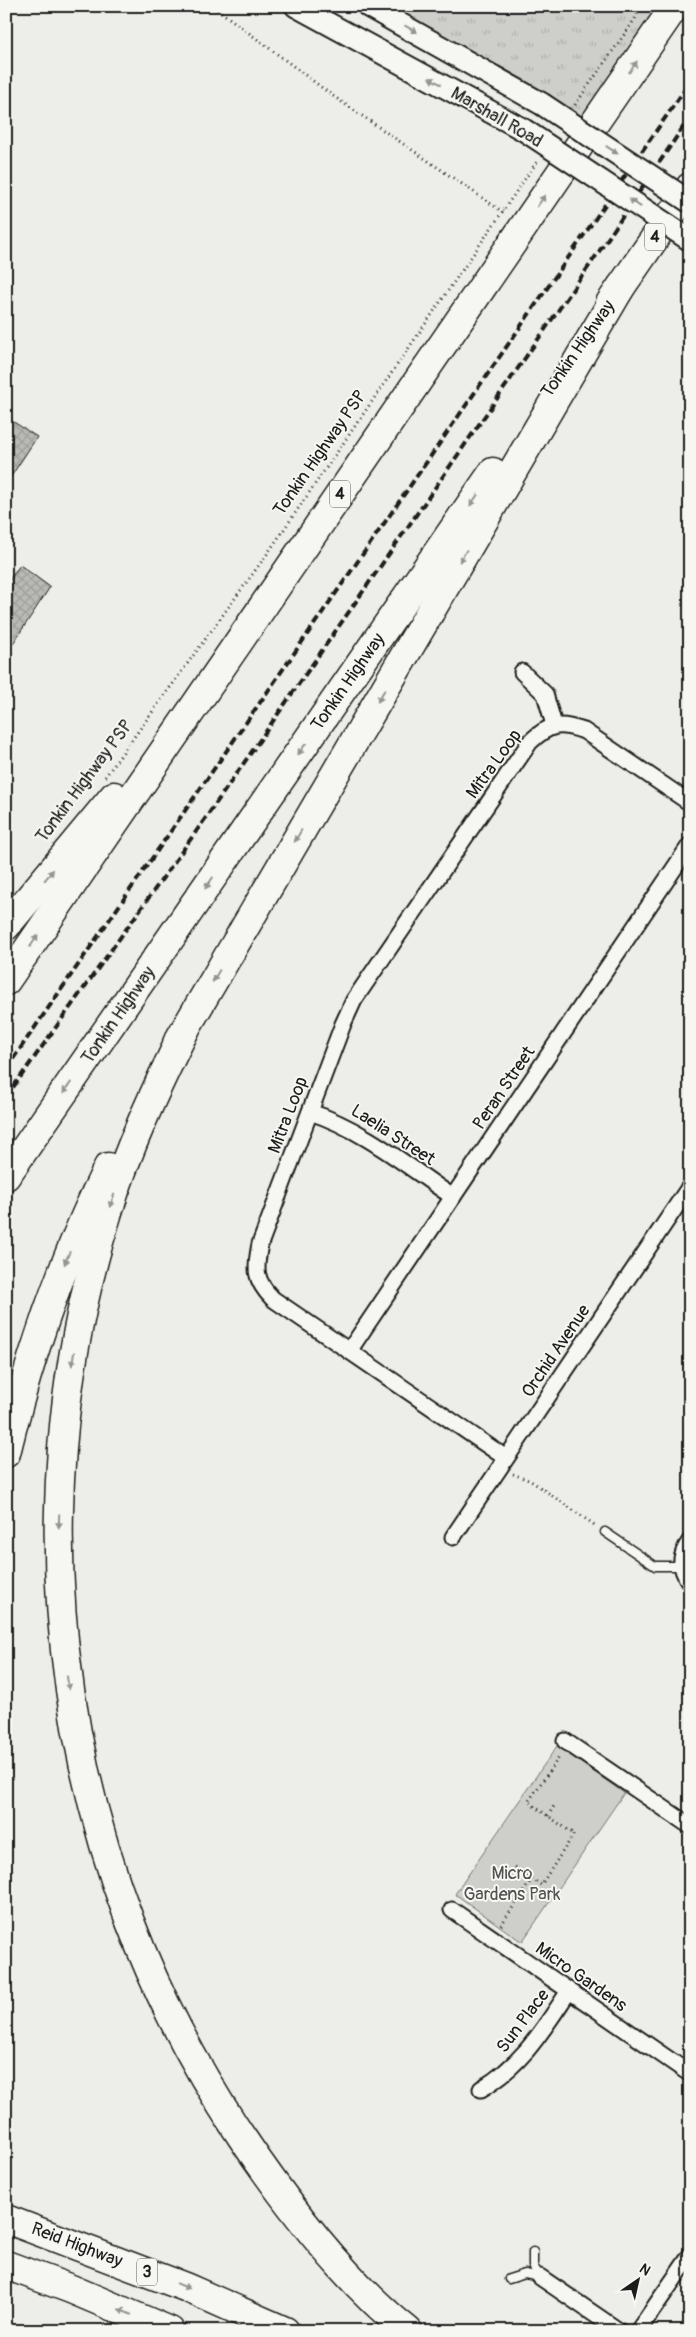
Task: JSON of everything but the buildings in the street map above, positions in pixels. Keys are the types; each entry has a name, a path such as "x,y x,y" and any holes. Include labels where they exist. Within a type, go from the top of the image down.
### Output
{"highway":[{"name":"4","path":"6,981 514,218 675,6"},
{"name":"Tonkin Highway","path":"6,1176 690,187"},
{"path":"6,926 124,784 514,218"},
{"path":"6,1453 42,1323 75,1238 126,1130 621,287"},
{"path":"186,1028 156,1088 130,1150 108,1213 82,1314 66,1409 60,1475 60,1580 67,1676 78,1742 93,1807 125,1908 161,1996 192,2056 226,2114 263,2169 304,2222 348,2273 408,2331"},
{"name":"Reid Highway","path":"6,2219 167,2280 285,2331"},
{"path":"6,2265 71,2289 170,2331"}],"main road":[{"name":"Marshall Road","path":"296,6 524,130 690,240"},
{"name":"Marshall Road","path":"368,6 542,104 690,202"}],"street":[{"path":"522,672 545,694 554,726 568,725 584,730 690,802"},
{"name":"Mitra Loop","path":"503,1463 350,1351 273,1298 262,1287 257,1276 256,1261 260,1244 354,1000 530,742 542,731 554,726"},
{"name":"Peran Street","path":"350,1351 690,845"},
{"name":"Laelia Street","path":"310,1112 334,1120 364,1136 453,1197"},
{"name":"Orchid Avenue","path":"453,1537 690,1186"},
{"path":"690,1541 680,1566 690,1583"},
{"path":"567,1742 690,1826"},
{"name":"Micro Gardens","path":"452,1910 690,2074"},
{"name":"Sun Place","path":"481,2089 502,2077 518,2062 569,1991"},
{"path":"638,2331 690,2256"},
{"path":"540,2277 619,2331"}],"lane":[{"path":"605,1532 655,1566 680,1566"},
{"path":"533,2252 533,2266 540,2277"},
{"path":"509,2280 525,2274 540,2277"}],"path":[{"path":"213,6 333,96 514,218"},
{"path":"570,113 635,19 640,6"},
{"name":"Tonkin Highway PSP","path":"103,779 514,218 542,155"},
{"path":"503,1463 605,1532"},
{"path":"514,1867 541,1885 574,1834 528,1802 567,1742"},
{"path":"548,1816 554,1806"},
{"path":"493,1938 532,1879"}],"green space":[{"path":"367,6 673,6 586,135"},
{"name":"Micro Gardens Park","path":"557,1746 624,1793 522,1942 455,1894"}],"railway":[{"path":"6,1069 690,82"},
{"path":"6,1097 205,819 598,253 690,117"}]}
